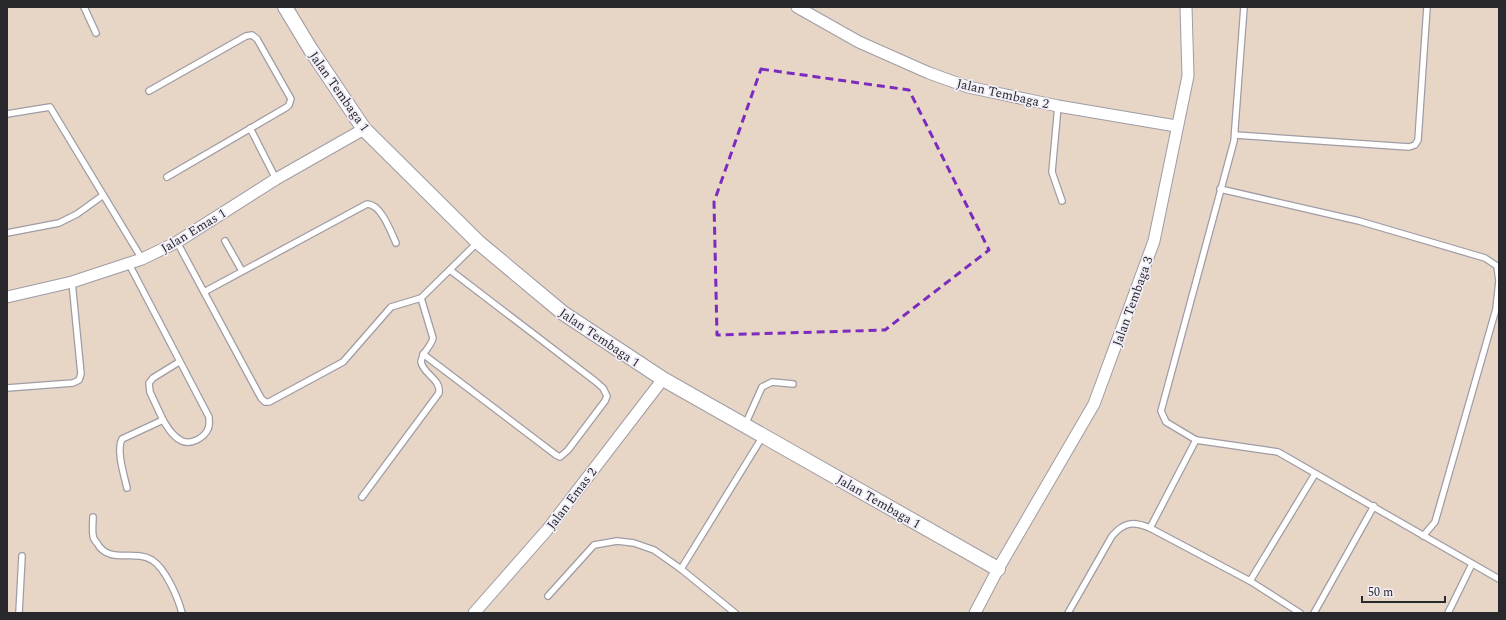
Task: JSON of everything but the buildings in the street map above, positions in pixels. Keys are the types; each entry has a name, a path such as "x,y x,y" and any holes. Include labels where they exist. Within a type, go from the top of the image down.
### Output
{"street":[{"name":"Jalan Tembaga 1","path":"285,7 311,50 364,129 478,242 563,314 663,379 998,569"},
{"name":"Jalan Tembaga 2","path":"797,7 859,42 929,73 968,87 1058,106 1176,126"},
{"name":"Jalan Tembaga 3","path":"975,613 998,569 1094,404 1154,241 1176,126 1188,76 1186,7"},
{"name":"Jalan Emas 1","path":"7,297 72,282 142,259 177,242 276,179 364,129"},
{"name":"Jalan Emas 2","path":"474,613 546,530 663,379"}],"lane":[{"path":"84,7 96,33"},
{"path":"1244,7 1234,140 1161,411 1166,422 1196,440 1278,452 1374,506 1499,580"},
{"path":"1234,135 1409,147 1415,145 1418,140 1427,7"},
{"path":"149,91 246,36 252,35 258,39 291,99 287,107 167,177"},
{"path":"1058,106 1052,172 1062,201"},
{"path":"7,114 50,107 102,196 142,259"},
{"path":"250,128 276,179"},
{"path":"1220,189 1359,221 1485,258 1494,264 1498,269 1499,281 1497,310 1434,522 1423,536"},
{"path":"7,233 59,223 77,214 102,196"},
{"path":"204,292 367,204 375,206 384,218 396,243"},
{"path":"225,241 242,271"},
{"path":"177,242 261,398 265,402 268,402 343,362 390,307 421,298 478,242"},
{"path":"129,264 209,417 208,429 204,435 198,440 190,442 183,442 175,436 163,420 150,392 150,383 153,378 179,362"},
{"path":"423,354 551,452 560,457 568,450 605,401 607,396 603,388 595,381 450,270"},
{"path":"7,388 73,383 79,380 80,374 72,282"},
{"path":"362,497 439,393 438,385 422,366 421,358 432,343 433,338 421,298"},
{"path":"745,425 762,387 772,382 793,384"},
{"path":"127,488 121,459 120,442 125,437 163,420"},
{"path":"681,568 763,436"},
{"path":"1150,528 1196,440"},
{"path":"1250,581 1315,474"},
{"path":"1314,613 1374,506"},
{"path":"93,517 93,537 100,549 112,556 141,556 152,560 160,567 168,580 180,605 182,613"},
{"path":"1068,613 1112,536 1118,529 1133,523 1139,523 1150,528 1250,581 1300,613"},
{"path":"548,596 594,545 617,541 634,543 654,550 681,568 735,613"},
{"path":"19,613 22,556"},
{"path":"1448,613 1472,564"}],"highlighted area":[{"path":"761,69 909,90 989,250 885,330 717,335 714,202"}],"shaded area":[{"path":"7,7 1499,7 1499,613 7,613"}]}
